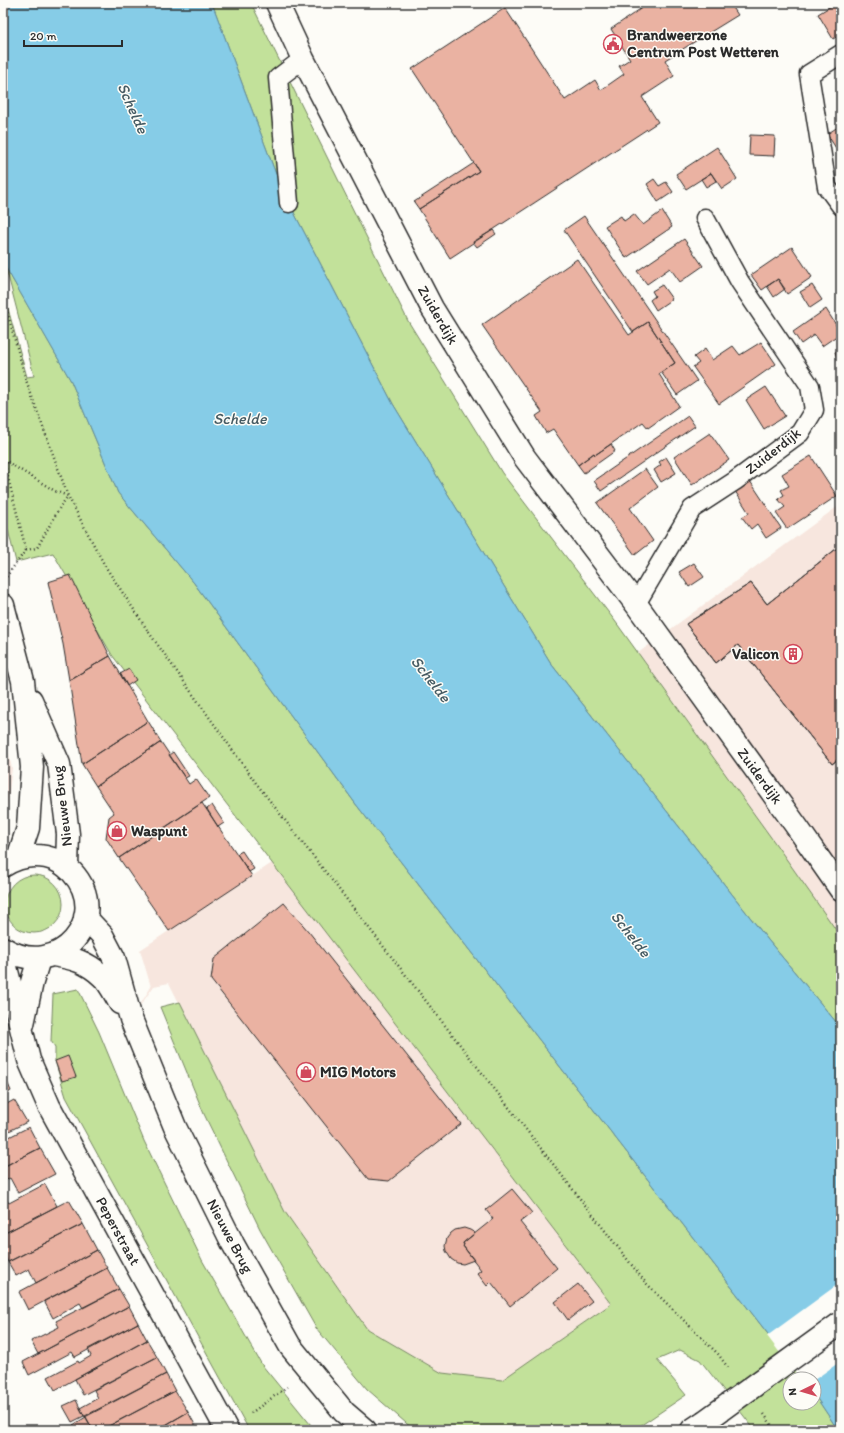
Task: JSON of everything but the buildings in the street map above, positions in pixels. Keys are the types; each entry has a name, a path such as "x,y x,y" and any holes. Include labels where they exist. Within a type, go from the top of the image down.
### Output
{"street":[{"name":"Zuiderdijk","path":"277,3 303,59 432,308 525,458 636,604 841,890"},
{"name":"Nieuwe Brug","path":"3,604 22,681 32,767 28,828 10,862"},
{"name":"Nieuwe Brug","path":"22,681 59,764 68,834 67,867"},
{"name":"Nieuwe Brug","path":"10,862 35,855 52,858 67,867 77,877 83,890 86,903 85,917 81,929 74,940 65,949 46,957"},
{"name":"Nieuwe Brug","path":"85,917 102,935 114,958 131,1019 175,1127 232,1244 290,1346 344,1412 365,1430"},
{"name":"Nieuwe Brug","path":"3,948 12,954 25,958 72,958 87,965 103,977 131,1019"},
{"name":"Peperstraat","path":"3,955 29,1060 49,1106 227,1430"},
{"name":"Peperstraat","path":"22,1027 32,982 46,957"},
{"path":"698,1426 841,1323"}],"lane":[{"path":"841,54 809,74 827,187 841,206"},
{"path":"289,203 278,78 303,59"},
{"name":"Zuiderdijk","path":"636,604 692,509 735,481 800,432 814,410 810,386 740,282 705,218"}],"path":[{"path":"3,297 26,380 68,496 105,566 150,634 256,783 645,1282 718,1354 732,1372"},
{"path":"3,458 55,491 68,496"},
{"path":"3,458 26,550"},
{"path":"3,581 26,550 37,548 60,507 68,496"},
{"path":"247,1416 310,1370"},
{"path":"759,1408 775,1430"}],"shaded area":[{"path":"841,504 841,937 638,653"},
{"path":"3,733 12,768 6,814 3,819"},
{"path":"272,863 611,1304 502,1380 442,1373 367,1329 285,1212 169,983 154,986 131,1019 151,987 140,950"}],"green space":[{"path":"212,3 251,3 408,321 502,473 615,621 841,937 841,1028 768,940 552,665 393,404 289,203 280,185"},
{"path":"6,268 71,381 118,493 194,583 355,803 797,1371 782,1371 782,1411 822,1411 822,1406 838,1430 753,1430 754,1429 700,1360 680,1350 657,1360 686,1395 634,1430 414,1430 367,1389 316,1328 260,1229 204,1114 160,1007 180,1002 285,1212 367,1329 442,1373 502,1380 611,1304 112,655 53,553 16,562 3,510 3,291 27,377 34,376"},
{"path":"28,875 40,875 55,883 63,898 63,910 55,925 40,933 28,933 13,925 5,910 5,898 13,883"},
{"path":"78,989 99,1032 144,1141 202,1260 262,1365 315,1430 249,1430 66,1097 55,1061 55,1047 51,1041 53,994"}],"water":[{"name":"Schelde","path":"3,3 212,3 280,185 289,203 393,404 552,665 768,940 841,1028 841,1430 838,1430 822,1406 822,1371 797,1371 355,803 194,583 118,493 71,381 6,268 3,258"}],"pier":[{"path":"841,1282 841,1361 822,1374 822,1371 794,1371 767,1336"}],"place":[{"name":"Brandweerzone Centrum Post Wetteren","path":"613,44"},
{"name":"Valicon","path":"793,654"},
{"name":"Waspunt","path":"117,831"},
{"name":"MIG Motors","path":"306,1072"}]}
